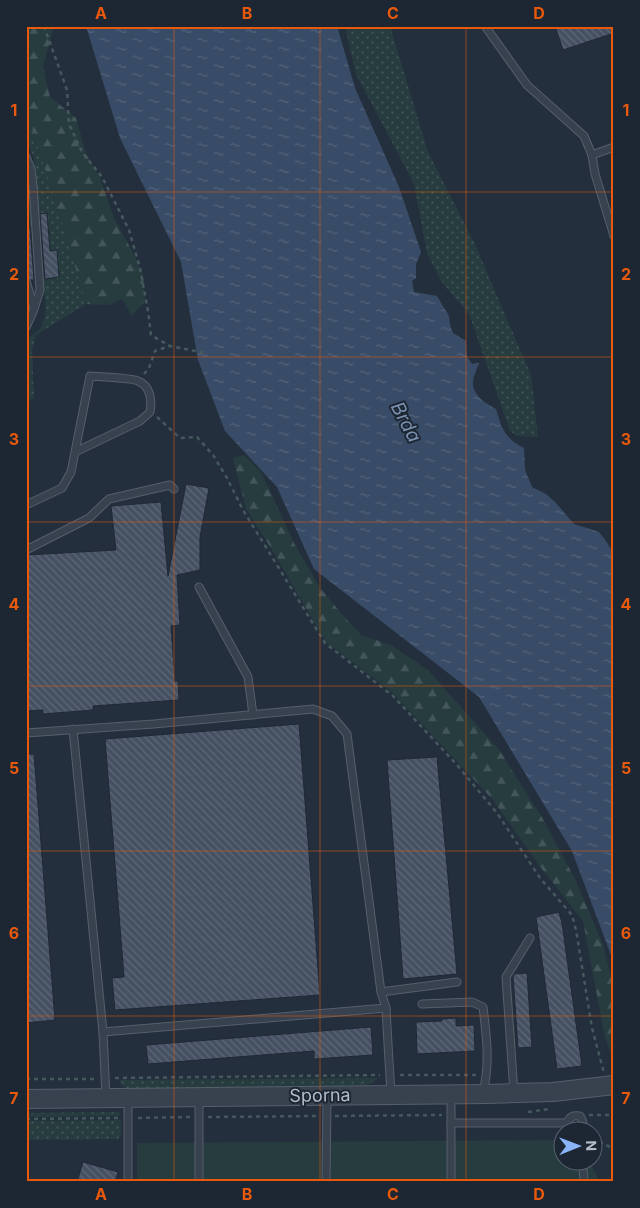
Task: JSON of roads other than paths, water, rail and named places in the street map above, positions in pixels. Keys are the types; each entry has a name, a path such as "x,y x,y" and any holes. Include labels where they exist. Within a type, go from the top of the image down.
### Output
{"street":[{"name":"Sporna","path":"26,1099 514,1094 553,1092 614,1085"}],"lane":[{"path":"485,26 527,85 584,136 592,155 595,174 614,236"},
{"path":"592,155 614,147"},
{"path":"26,157 31,169 33,186 40,290 26,327"},
{"path":"26,281 34,308"},
{"path":"26,505 62,488 71,472 90,376 138,381 146,388 151,397 150,412 140,421 75,452"},
{"path":"26,550 89,518 109,499 170,485 174,490"},
{"path":"199,587 248,677 254,715"},
{"path":"26,733 313,709 332,716 346,734 381,992 386,1008 391,1095"},
{"path":"73,730 103,1032 106,1099"},
{"path":"514,1094 506,977 530,938"},
{"path":"381,992 457,982"},
{"path":"422,1004 472,1002 483,1007 488,1047 487,1075 483,1094"},
{"path":"103,1032 386,1008"},
{"path":"451,1094 451,1182"},
{"path":"326,1182 327,1095"},
{"path":"199,1097 199,1182"},
{"path":"128,1098 128,1182"},
{"path":"568,1120 569,1117 574,1115 580,1116 582,1120"},
{"path":"451,1123 552,1123"}],"water":[{"name":"Brda","path":"86,26 337,26 355,88 399,187 421,252 416,264 416,278 412,281 414,292 437,296 449,316 453,333 466,341 467,357 472,364 479,363 474,375 473,387 481,399 496,409 502,428 508,437 524,448 525,470 532,487 546,494 574,524 599,532 614,554 614,963 572,851 479,697 314,569 277,487 225,431 198,360 181,262 120,138"}]}
